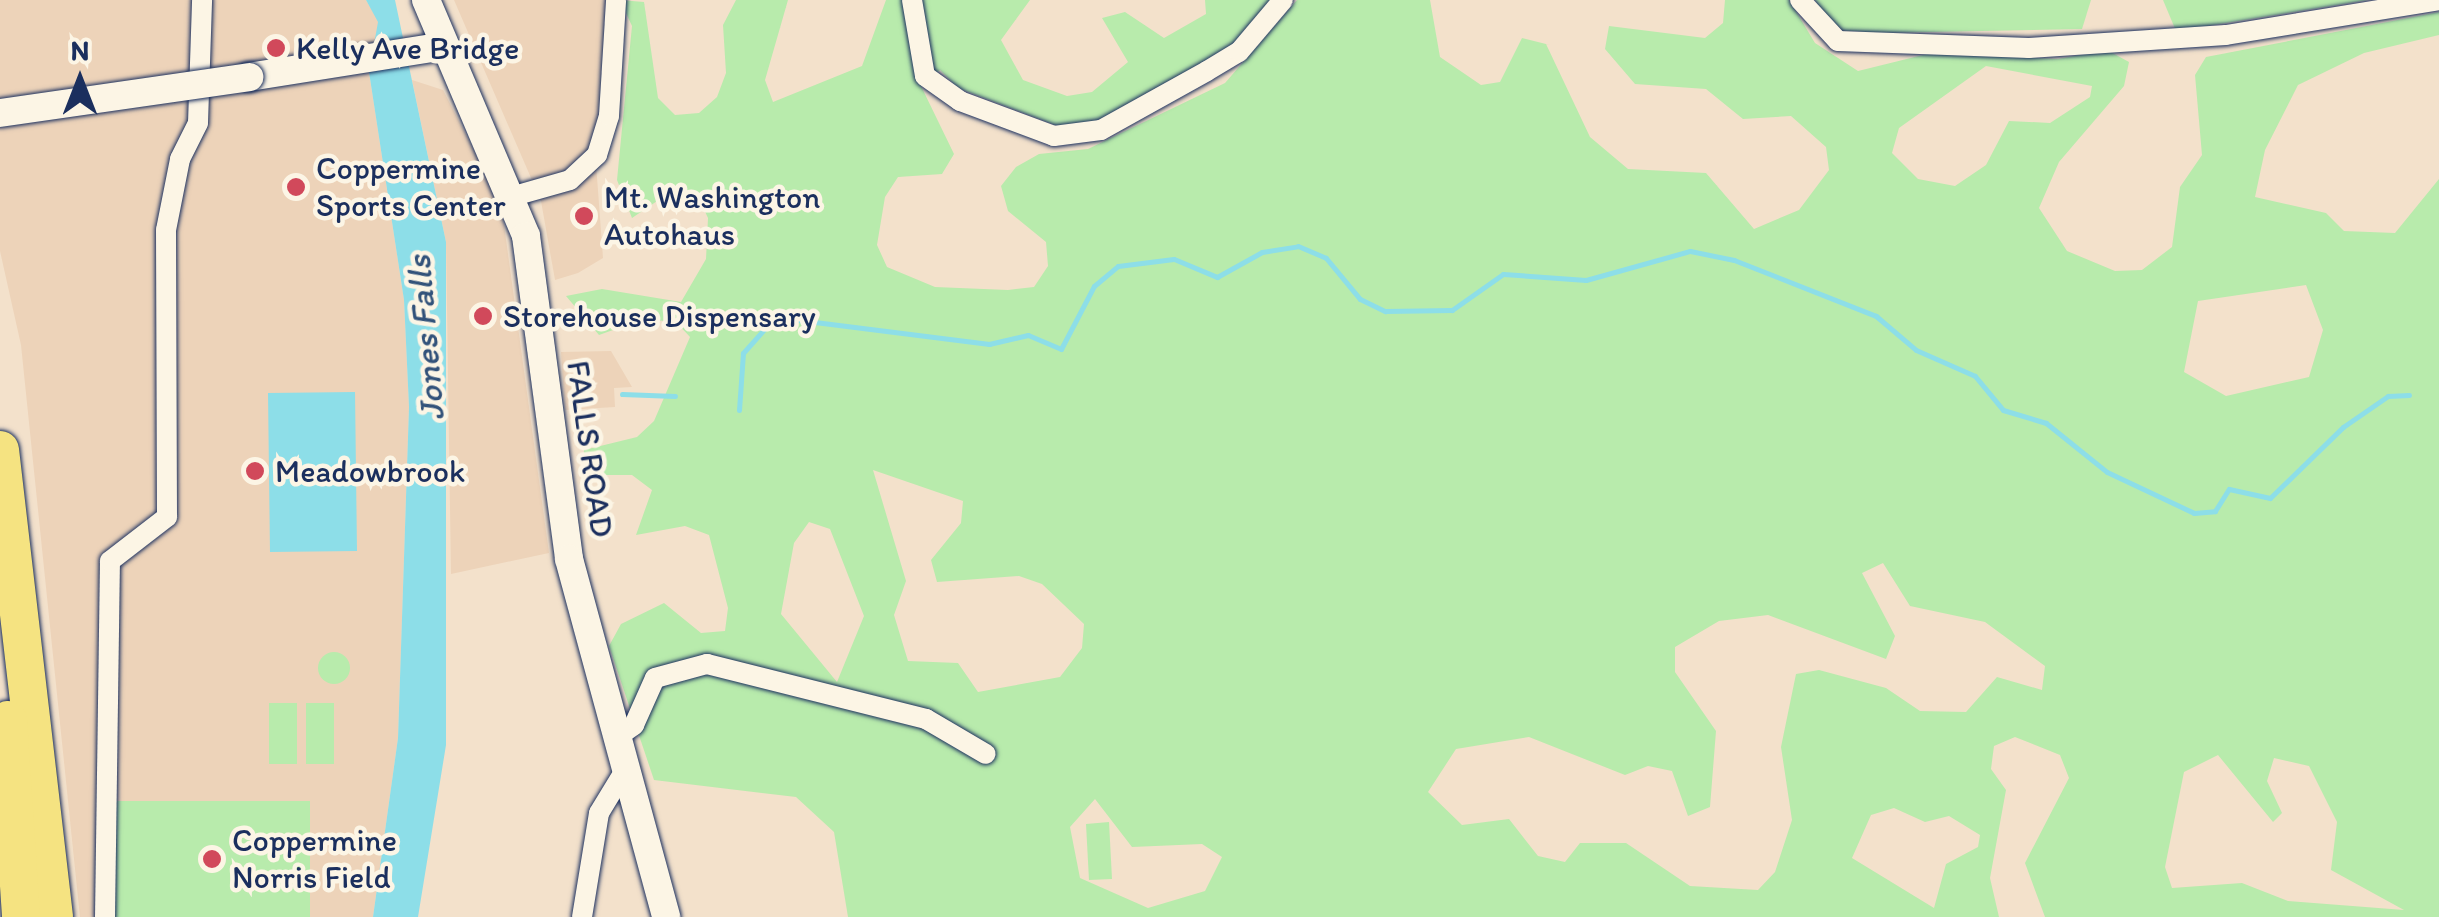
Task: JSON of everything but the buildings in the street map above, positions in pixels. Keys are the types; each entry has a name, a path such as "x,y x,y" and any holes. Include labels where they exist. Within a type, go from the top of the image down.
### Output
{"highway":[{"path":"0,450 54,917"},
{"path":"0,632 22,917"}],"main road":[{"name":"FALLS ROAD","path":"426,0 514,196 569,558 666,917"},
{"path":"0,113 444,46"}],"street":[{"path":"104,917 110,561 167,517 166,230 180,159 198,122 202,0"},
{"path":"514,196 570,180 596,155 609,116 616,0"},
{"path":"912,0 925,76 1021,127 1082,136 1239,52 1283,0"},
{"path":"1800,0 1838,41 2029,48 2226,35 2439,0"},
{"path":"616,737 634,725 655,678 707,664 926,719 986,754"},
{"path":"582,917 599,814 627,767"}],"shaded area":[{"path":"0,0 366,0 379,22 369,72 404,300 409,407 398,738 373,917 80,917 21,345 0,251"},
{"path":"454,0 616,0 595,150 603,258 578,273 555,280 541,201"},
{"path":"412,80 443,90 501,203 549,553 451,574 446,242"},
{"path":"611,351 632,387 614,388 615,407 565,410 561,352"}],"green space":[{"path":"620,0 644,2 658,98 675,115 699,113 717,97 726,73 723,25 736,0 788,0 765,80 773,102 862,66 886,0 1030,0 1001,40 1023,80 1067,96 1092,92 1128,62 1102,18 1125,12 1164,38 1206,14 1205,0 1272,0 1240,42 1119,116 1063,128 958,88 940,70 921,86 954,154 942,174 898,177 885,197 877,245 887,267 935,287 1008,290 1034,287 1048,266 1046,242 1008,211 1001,186 1016,167 1039,154 1088,149 1225,83 1297,0 1430,0 1440,57 1481,85 1500,82 1522,38 1546,44 1590,137 1628,169 1706,173 1754,229 1799,210 1829,170 1826,147 1791,116 1743,119 1706,89 1635,84 1605,49 1609,26 1705,38 1723,23 1725,0 1789,0 1815,43 1858,71 1931,53 2058,59 2107,50 2129,62 2124,86 2059,162 2039,208 2067,251 2115,271 2142,270 2172,247 2180,187 2202,155 2195,75 2206,57 2439,12 2439,35 2364,53 2298,85 2265,150 2255,197 2326,213 2344,231 2395,233 2439,179 2439,917 2045,917 2025,863 2069,778 2060,755 2015,737 1994,746 1991,769 2006,790 1990,878 1999,917 848,917 834,832 796,797 654,780 609,646 621,624 664,603 701,633 725,631 728,608 709,535 685,526 636,535 652,490 632,475 582,475 584,450 637,437 654,421 690,337 676,322 644,319 599,335 566,296 602,289 681,302 706,259 708,218 696,192 663,197 632,218 617,180 632,26","holes":["1986,66 2092,86 2090,97 2050,123 2009,121 1986,165 1955,186 1918,179 1892,153 1899,128","2306,285 2323,330 2309,377 2226,396 2184,372 2198,301","873,470 963,501 961,523 931,560 937,582 1019,576 1042,584 1084,624 1082,648 1060,677 978,692 958,663 908,661 894,615 906,581","809,522 830,529 864,616 837,682 781,614 794,543","1883,563 1910,606 1985,622 2045,666 2042,690 1997,677 1966,712 1920,711 1886,688 1819,670 1796,674 1781,747 1792,820 1775,872 1758,890 1690,886 1626,843 1580,843 1565,862 1538,856 1509,819 1462,825 1428,792 1456,749 1529,737 1625,775 1648,766 1672,771 1688,816 1710,807 1716,731 1675,672 1675,647 1719,621 1768,615 1886,659 1895,636 1862,573","2218,755 2273,822 2282,813 2267,781 2274,758 2309,766 2337,822 2331,870 2404,910 2288,901 2242,883 2172,888 2165,867 2184,772","1095,799 1132,847 1202,844 1222,857 1205,891 1148,908 1080,878 1070,827","1894,808 1925,822 1949,816 1980,835 1978,847 1946,864 1934,908 1852,858 1871,815"]},
{"path":"1815,0 2091,0 2082,29 1877,33 1835,30"},
{"path":"2163,0 2368,0 2176,31"},
{"path":"334,652 345,657 350,668 345,679 334,684 323,679 318,668 323,657"},
{"path":"269,703 297,703 297,764 269,764"},
{"path":"306,703 334,703 334,764 306,764"},
{"name":"Coppermine Norris Field","path":"114,801 310,801 310,917 114,917"},
{"path":"1109,822 1112,879 1089,880 1086,824"}],"water":[{"name":"Jones Falls","path":"366,0 395,0 446,242 446,745 418,917 373,917 398,738 409,407 404,300 369,72 378,22"},
{"path":"355,392 357,551 270,552 268,393"}],"waterway":[{"path":"739,410 743,353 775,317 989,344 1028,335 1061,349 1094,286 1118,266 1174,259 1217,277 1262,252 1298,246 1326,258 1360,299 1385,311 1452,310 1503,274 1586,280 1690,251 1734,260 1876,316 1916,350 1975,376 2003,410 2046,423 2107,472 2194,513 2215,511 2229,489 2270,498 2343,427 2388,396 2409,395"},
{"path":"622,394 675,396"}],"place":[{"name":"Kelly Ave Bridge","path":"276,48"},
{"name":"Coppermine Sports Center","path":"296,187"},
{"name":"Mt. Washington Autohaus","path":"584,216"},
{"name":"Storehouse Dispensary","path":"483,316"},
{"name":"Meadowbrook","path":"255,471"},
{"name":"Coppermine Norris Field","path":"212,859"}]}
